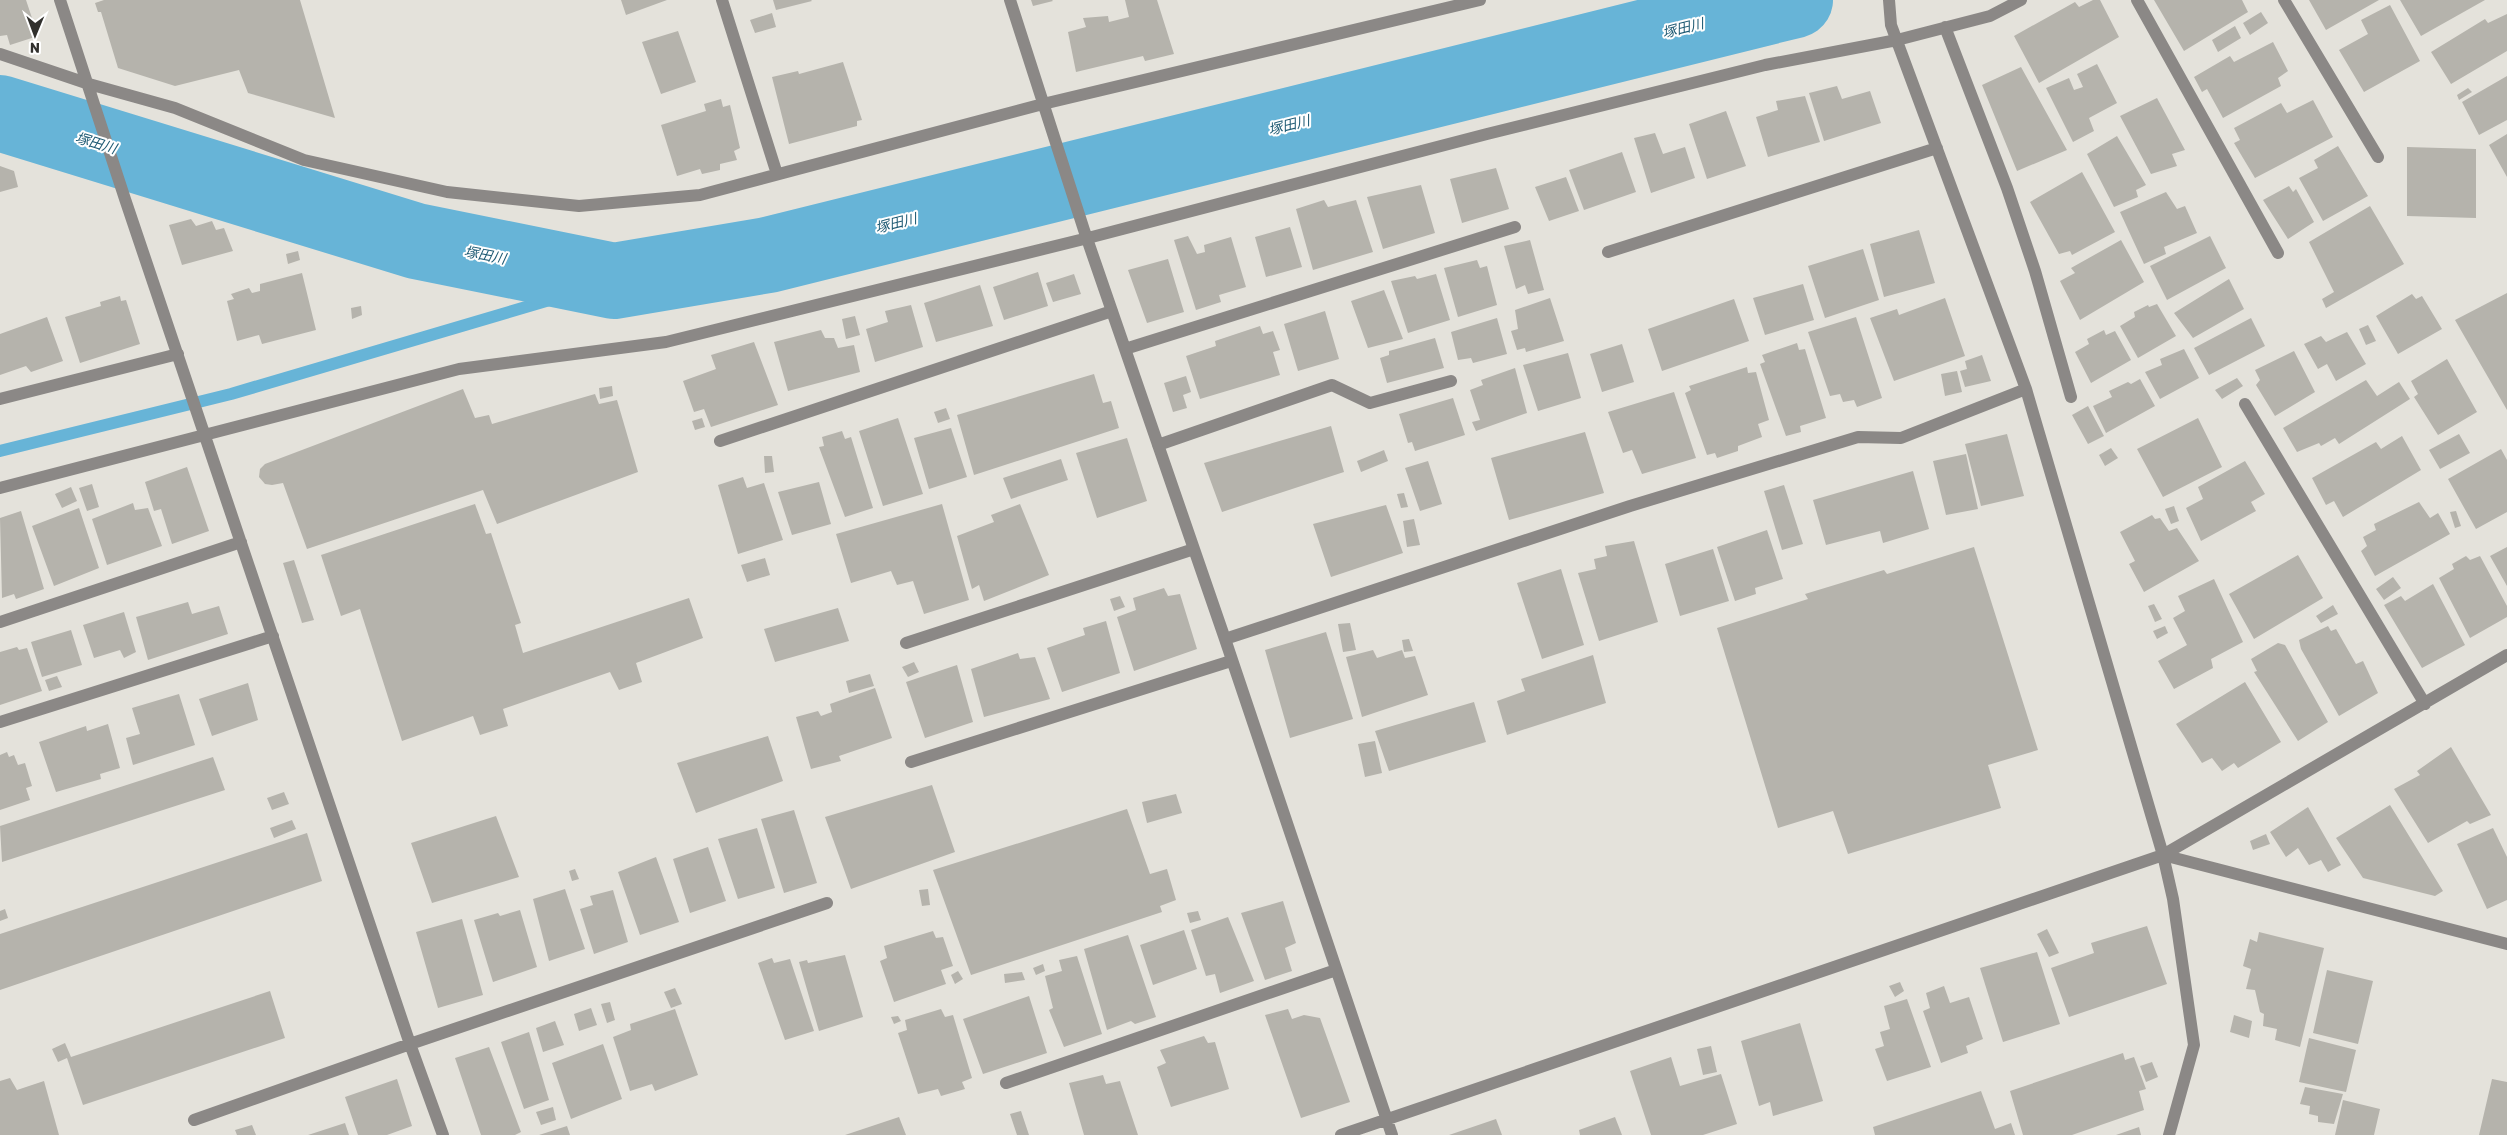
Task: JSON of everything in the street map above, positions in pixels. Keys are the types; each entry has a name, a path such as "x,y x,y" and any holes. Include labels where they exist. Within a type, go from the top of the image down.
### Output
{"street":[{"path":"60,0 410,1044 443,1135"},
{"path":"722,0 777,174"},
{"path":"1010,0 1086,234 1225,638 1231,661 1392,1135"},
{"path":"0,54 89,84 175,108 304,160 447,192 579,206 700,195 1043,104 1428,6 1480,0"},
{"path":"1889,0 1891,25 2026,388 2163,855 2173,900 2194,1045 2169,1135"},
{"path":"0,488 458,369 666,342 1086,234 1765,65 1897,40 1990,16 2021,0"},
{"path":"2137,0 2278,253"},
{"path":"2284,0 2378,157"},
{"path":"1946,27 2032,262 2071,397"},
{"path":"1608,252 1937,148"},
{"path":"1125,349 1515,227"},
{"path":"720,441 1112,311"},
{"path":"0,399 178,354"},
{"path":"1158,445 1332,385 1370,403 1451,381"},
{"path":"1225,638 1630,506 1849,440 1858,438 1901,438 2026,388"},
{"path":"2245,404 2425,704"},
{"path":"0,622 241,542"},
{"path":"906,643 1194,549"},
{"path":"0,722 273,636"},
{"path":"1341,1135 2163,855 2507,655"},
{"path":"911,762 1231,661"},
{"path":"2163,855 2507,944"},
{"path":"194,1120 410,1044 827,902"},
{"path":"1006,1083 1336,970"}],"building":[{"path":"0,0 26,0 38,36 10,45 7,35 0,36"},
{"path":"104,0 300,0 335,118 248,93 239,70 175,86 118,68 101,12 98,12 95,3"},
{"path":"621,0 667,0 626,15"},
{"path":"773,0 811,0 812,1 776,10"},
{"path":"1031,0 1052,0 1053,1 1033,6"},
{"path":"1125,0 1157,0 1174,54 1145,61 1143,56 1076,72 1068,32 1086,27 1083,18 1108,16 1109,22 1129,17"},
{"path":"2093,0 2100,0 2119,37 2039,83 2014,36 2075,2 2079,7"},
{"path":"2154,0 2242,0 2248,12 2184,51"},
{"path":"2309,0 2379,0 2326,30"},
{"path":"2400,0 2485,0 2421,36"},
{"path":"2390,5 2420,61 2364,92 2339,50 2368,34 2361,20"},
{"path":"2261,12 2268,23 2250,35 2243,23"},
{"path":"772,13 776,27 755,33 750,20"},
{"path":"2507,14 2507,51 2451,84 2431,52 2485,19 2488,23"},
{"path":"2235,26 2241,38 2218,52 2212,40"},
{"path":"678,31 696,82 661,94 642,42"},
{"path":"2273,42 2288,71 2278,78 2281,86 2223,118 2207,89 2202,92 2194,77 2230,56 2234,62"},
{"path":"843,62 862,120 857,121 857,126 789,144 772,77 798,71 799,74"},
{"path":"2097,64 2117,103 2089,118 2094,131 2073,142 2046,88 2069,78 2074,90 2083,87 2077,74"},
{"path":"2021,67 2067,150 2017,171 1982,85"},
{"path":"2507,76 2507,120 2479,135 2462,102"},
{"path":"1837,86 1842,99 1870,91 1881,123 1824,141 1809,93"},
{"path":"2468,88 2472,92 2459,100 2457,95"},
{"path":"1805,96 1820,142 1768,157 1756,117 1778,110 1776,101"},
{"path":"2157,98 2185,150 2172,154 2177,166 2151,174 2120,116"},
{"path":"721,99 723,107 730,105 740,148 734,151 737,160 720,164 720,170 702,174 700,169 677,176 661,125 706,111 704,104"},
{"path":"2313,100 2333,137 2255,178 2234,143 2240,140 2234,128 2281,103 2287,113"},
{"path":"1726,111 1746,166 1707,179 1689,124"},
{"path":"1655,133 1663,154 1685,147 1695,178 1651,193 1634,138"},
{"path":"2507,134 2507,177 2489,145"},
{"path":"2117,136 2146,185 2136,190 2138,197 2114,207 2087,154"},
{"path":"2338,146 2368,196 2323,221 2299,178 2318,168 2314,160"},
{"path":"2407,147 2476,149 2476,218 2407,216"},
{"path":"1622,152 1636,192 1584,210 1569,170"},
{"path":"0,166 14,171 18,187 0,192"},
{"path":"1496,168 1509,209 1462,223 1450,179"},
{"path":"2082,172 2115,232 2072,255 2070,251 2059,254 2030,202"},
{"path":"1566,177 1579,211 1549,221 1535,187"},
{"path":"1421,185 1435,233 1383,249 1367,197"},
{"path":"2289,186 2293,192 2296,189 2314,222 2288,239 2263,200"},
{"path":"2166,192 2177,209 2185,206 2197,233 2164,247 2166,254 2144,264 2120,212"},
{"path":"1324,200 1328,207 1356,200 1373,252 1313,270 1296,209"},
{"path":"2370,206 2404,264 2326,308 2322,299 2334,292 2309,242"},
{"path":"191,219 196,226 212,221 216,230 224,228 233,251 182,265 169,225"},
{"path":"1290,227 1302,267 1266,277 1255,237"},
{"path":"1919,230 1935,283 1884,297 1870,244"},
{"path":"1188,236 1197,254 1205,252 1204,245 1231,237 1246,287 1219,295 1221,302 1196,310 1174,240"},
{"path":"2210,236 2226,268 2167,300 2150,266"},
{"path":"1530,240 1544,290 1528,294 1525,285 1516,289 1504,246"},
{"path":"2121,240 2144,282 2080,320 2060,281 2075,273 2071,268"},
{"path":"1863,249 1879,300 1825,318 1808,266"},
{"path":"298,251 300,260 288,264 286,254"},
{"path":"1168,259 1184,312 1147,323 1128,270"},
{"path":"1477,260 1480,268 1487,266 1497,305 1458,317 1444,268"},
{"path":"1038,272 1048,306 1004,320 993,287"},
{"path":"302,273 316,330 262,344 259,335 237,341 227,301 234,299 231,294 249,288 252,293 260,291 260,284"},
{"path":"1074,274 1081,294 1053,302 1046,283"},
{"path":"1436,274 1450,320 1408,333 1391,281 1415,276 1417,279"},
{"path":"2229,279 2244,309 2193,338 2174,313"},
{"path":"1803,284 1814,320 1765,335 1753,298"},
{"path":"980,285 993,326 936,342 924,303"},
{"path":"1384,290 1403,339 1368,348 1351,301"},
{"path":"2507,293 2507,410 2455,320"},
{"path":"2412,294 2416,299 2422,296 2442,329 2398,354 2376,316"},
{"path":"120,296 121,301 126,300 140,344 80,363 65,317 101,306 100,302"},
{"path":"1550,298 1564,341 1526,352 1525,348 1517,350 1511,331 1518,329 1515,310"},
{"path":"1945,298 1965,356 1894,381 1870,318 1897,309 1899,315"},
{"path":"1734,299 1749,341 1662,371 1648,329"},
{"path":"2157,304 2176,336 2138,358 2120,326 2135,317 2134,312 2148,305 2149,307"},
{"path":"911,305 923,347 875,362 866,329 888,322 885,311"},
{"path":"361,306 362,315 352,319 351,308"},
{"path":"1325,311 1339,359 1298,371 1284,324"},
{"path":"855,316 860,335 846,339 842,319"},
{"path":"47,317 63,361 31,372 26,366 0,375 0,334"},
{"path":"1856,317 1882,398 1857,407 1854,400 1843,402 1840,394 1830,396 1808,332"},
{"path":"1497,318 1507,354 1473,363 1471,358 1458,360 1451,332"},
{"path":"2251,318 2265,346 2209,375 2194,348"},
{"path":"2368,325 2376,341 2366,345 2359,329"},
{"path":"1260,326 1263,334 1273,331 1280,350 1273,352 1280,375 1200,399 1186,356 1216,346 1215,341"},
{"path":"821,330 825,338 834,338 838,348 854,345 860,372 788,391 774,342"},
{"path":"2104,330 2106,335 2115,331 2131,360 2091,383 2075,352 2089,344 2087,339"},
{"path":"2347,332 2366,364 2336,381 2327,364 2318,369 2304,344 2321,336 2326,342"},
{"path":"1435,338 1444,368 1387,383 1380,358 1389,355 1389,351"},
{"path":"754,342 778,405 711,427 704,409 694,412 683,381 716,369 711,355"},
{"path":"1797,343 1799,350 1805,349 1826,418 1800,426 1801,432 1786,436 1760,364 1765,362 1762,355"},
{"path":"1622,344 1634,382 1602,392 1590,354"},
{"path":"2184,349 2199,378 2160,399 2145,372 2162,365 2160,359"},
{"path":"2294,351 2315,392 2275,416 2256,385 2260,380 2255,370"},
{"path":"1568,353 1581,398 1538,411 1523,365"},
{"path":"1982,355 1991,381 1965,387 1960,371 1967,369 1965,361"},
{"path":"2447,359 2477,412 2438,435 2414,397 2418,394 2411,381"},
{"path":"1747,367 1748,373 1756,372 1769,420 1758,424 1762,437 1738,446 1738,451 1717,458 1715,453 1707,455 1685,393 1691,390 1689,386"},
{"path":"1515,368 1527,413 1476,431 1472,422 1480,420 1470,390 1483,385 1481,380"},
{"path":"1957,371 1962,392 1945,396 1941,374"},
{"path":"1094,374 1103,403 1111,401 1119,428 974,475 957,415"},
{"path":"1186,376 1191,392 1183,395 1187,408 1173,412 1164,383"},
{"path":"2237,378 2243,386 2222,399 2215,390"},
{"path":"2140,379 2155,406 2106,433 2093,406 2112,397 2109,391 2128,382 2131,384"},
{"path":"2366,380 2377,396 2399,382 2410,399 2339,444 2335,438 2321,446 2319,443 2297,452 2283,428"},
{"path":"612,386 613,396 600,399 599,388"},
{"path":"463,389 475,418 489,415 492,424 595,394 599,404 617,400 638,472 497,524 483,490 307,549 283,483 265,484 259,477 260,469 265,464"},
{"path":"1674,392 1696,458 1642,474 1632,450 1623,453 1608,412"},
{"path":"1453,398 1465,435 1415,451 1412,442 1408,443 1399,414"},
{"path":"2088,406 2104,436 2088,444 2072,415"},
{"path":"946,408 950,419 938,423 934,412"},
{"path":"702,418 705,427 695,430 692,421"},
{"path":"898,418 923,494 883,506 859,431"},
{"path":"2198,418 2222,467 2163,497 2137,449"},
{"path":"1331,426 1344,472 1222,512 1204,463"},
{"path":"951,428 967,477 929,489 914,438"},
{"path":"842,431 845,439 851,437 873,508 845,517 819,447 824,446 822,437"},
{"path":"1585,432 1604,493 1509,520 1491,458"},
{"path":"2007,434 2024,496 1981,506 1965,444"},
{"path":"2459,434 2470,453 2440,469 2429,450"},
{"path":"2402,436 2421,470 2343,517 2334,501 2326,505 2312,478 2376,442 2381,449"},
{"path":"1127,438 1147,501 1097,518 1076,453"},
{"path":"2111,448 2118,458 2105,466 2099,455"},
{"path":"2501,449 2507,460 2507,512 2476,529 2448,479"},
{"path":"1384,450 1388,461 1361,472 1357,461"},
{"path":"1966,454 1978,509 1946,515 1933,461"},
{"path":"764,456 772,456 774,472 765,473"},
{"path":"1061,459 1068,480 1011,499 1003,478"},
{"path":"1428,461 1442,504 1420,511 1405,468"},
{"path":"2245,461 2265,494 2251,502 2256,511 2201,541 2186,508 2203,499 2198,487"},
{"path":"187,467 209,531 172,544 161,509 154,511 145,482"},
{"path":"1913,471 1929,529 1883,543 1880,531 1826,545 1813,500"},
{"path":"743,477 747,488 764,483 783,540 738,554 718,485"},
{"path":"819,482 831,524 792,535 778,492"},
{"path":"92,484 99,507 87,511 79,488"},
{"path":"1784,485 1803,544 1782,550 1764,491"},
{"path":"71,487 77,501 62,508 55,494"},
{"path":"1404,493 1408,507 1401,508 1397,494"},
{"path":"2419,502 2430,518 2438,513 2450,534 2375,576 2361,551 2367,546 2363,537 2376,530 2374,524"},
{"path":"133,503 135,510 148,508 162,546 107,565 92,519"},
{"path":"475,504 486,534 491,533 521,623 515,625 523,653 689,598 703,638 636,663 642,682 619,690 610,672 503,709 508,726 480,735 473,716 402,741 360,609 341,616 321,555"},
{"path":"942,504 969,600 924,614 913,581 897,585 891,571 851,583 836,534"},
{"path":"1020,504 1049,575 984,601 979,585 972,589 957,536 994,522 991,515"},
{"path":"1386,505 1403,553 1331,577 1313,524"},
{"path":"2174,506 2179,521 2171,524 2165,509"},
{"path":"79,508 99,568 54,586 32,526"},
{"path":"21,511 44,589 16,599 14,594 2,598 0,518"},
{"path":"2456,511 2461,526 2455,528 2450,512"},
{"path":"2152,515 2155,519 2160,518 2169,531 2177,528 2199,561 2144,592 2129,564 2135,561 2120,532"},
{"path":"1414,519 1420,545 1407,547 1403,521"},
{"path":"1767,530 1783,579 1755,588 1756,594 1735,601 1717,547"},
{"path":"1634,541 1658,622 1599,641 1578,573 1596,569 1594,559 1607,556 1605,546"},
{"path":"1974,547 2038,750 1988,765 2001,808 1848,854 1833,811 1778,828 1717,628 1808,599 1805,594 1884,570 1887,574"},
{"path":"2507,547 2507,586 2490,556"},
{"path":"1713,549 1729,601 1680,616 1665,564"},
{"path":"2298,555 2323,598 2254,639 2229,594"},
{"path":"2466,556 2470,560 2480,556 2507,606 2507,617 2470,638 2439,578 2454,569 2452,564"},
{"path":"765,558 770,575 747,582 741,565"},
{"path":"294,560 314,620 302,623 283,563"},
{"path":"1561,569 1584,645 1542,659 1517,583"},
{"path":"2393,577 2401,588 2384,600 2376,589"},
{"path":"2214,579 2243,642 2211,659 2213,668 2174,689 2158,661 2187,645 2173,618 2185,611 2178,596"},
{"path":"2433,584 2465,645 2422,668 2384,605 2401,596 2405,601"},
{"path":"1164,588 1168,596 1180,594 1197,649 1134,671 1117,617 1136,610 1133,598"},
{"path":"1120,596 1125,607 1114,611 1110,599"},
{"path":"188,602 192,614 219,606 228,634 148,660 136,617"},
{"path":"2154,604 2162,619 2155,622 2148,606"},
{"path":"2333,605 2338,614 2321,623 2316,616"},
{"path":"838,608 849,641 775,662 764,629"},
{"path":"124,612 136,652 124,658 120,650 94,658 83,625"},
{"path":"1106,621 1120,673 1062,692 1047,648 1085,635 1083,628"},
{"path":"1350,623 1356,650 1343,652 1338,624"},
{"path":"2165,626 2168,633 2157,639 2153,631"},
{"path":"2328,626 2331,631 2336,629 2356,664 2363,661 2378,693 2339,716 2301,649 2299,640"},
{"path":"71,630 82,665 42,677 31,642"},
{"path":"1326,632 1353,719 1290,738 1265,650"},
{"path":"1409,639 1413,651 1404,652 1402,640"},
{"path":"2278,643 2285,645 2328,722 2298,741 2254,672 2257,671 2251,659"},
{"path":"17,647 19,650 27,648 42,691 0,705 0,652"},
{"path":"1373,650 1377,658 1402,650 1405,658 1415,656 1428,695 1362,717 1346,657"},
{"path":"1018,653 1020,659 1035,657 1050,699 984,717 971,669"},
{"path":"1593,655 1606,703 1507,735 1497,701 1525,691 1521,679"},
{"path":"914,662 919,672 908,677 902,667"},
{"path":"957,665 973,722 925,738 906,682"},
{"path":"870,674 874,686 849,693 846,681"},
{"path":"57,676 62,687 49,691 45,680"},
{"path":"2245,682 2281,742 2238,768 2234,763 2222,771 2212,758 2202,763 2176,724"},
{"path":"248,683 258,720 212,736 199,699"},
{"path":"875,688 892,738 839,756 841,761 811,769 796,717 818,711 821,716 832,712 830,704"},
{"path":"179,694 195,745 133,765 126,738 140,734 132,708"},
{"path":"1474,702 1486,742 1389,771 1375,731"},
{"path":"108,724 120,768 100,774 101,779 56,792 39,742 86,726 87,731"},
{"path":"768,736 783,781 696,813 677,763"},
{"path":"1375,741 1382,773 1365,777 1358,744"},
{"path":"2451,747 2491,815 2470,824 2467,821 2428,843 2394,789 2420,775 2417,771"},
{"path":"7,752 9,757 14,755 18,765 25,763 32,786 26,788 30,800 0,810 0,755"},
{"path":"213,757 225,790 2,862 0,826"},
{"path":"932,785 955,852 851,889 825,817"},
{"path":"284,792 289,804 272,810 267,798"},
{"path":"1176,794 1182,813 1147,823 1142,802"},
{"path":"2390,805 2443,891 2435,896 2363,878 2336,838"},
{"path":"2308,807 2341,865 2328,872 2321,860 2309,865 2298,848 2286,857 2270,832"},
{"path":"1127,809 1150,874 1167,869 1176,900 1160,906 1162,912 971,975 933,870"},
{"path":"794,810 817,883 784,893 761,819"},
{"path":"496,816 519,877 432,903 411,843"},
{"path":"292,820 296,829 274,838 270,828"},
{"path":"757,828 775,888 738,899 718,839"},
{"path":"2493,828 2507,857 2507,900 2487,909 2457,844"},
{"path":"307,833 322,881 0,990 0,934"},
{"path":"2266,834 2270,844 2253,850 2250,841"},
{"path":"708,847 726,901 690,913 673,859"},
{"path":"656,857 679,922 640,935 618,872"},
{"path":"575,869 579,879 572,881 569,871"},
{"path":"565,889 585,949 549,961 533,899"},
{"path":"928,889 930,905 922,906 919,890"},
{"path":"613,890 628,942 594,954 580,909 593,905 590,896"},
{"path":"1283,901 1296,943 1285,948 1292,971 1265,980 1241,913"},
{"path":"5,909 8,918 0,921 0,911"},
{"path":"520,910 537,967 493,982 474,920 498,913 500,916"},
{"path":"1198,911 1201,920 1190,923 1187,913"},
{"path":"1228,917 1254,981 1220,993 1215,974 1206,976 1191,930"},
{"path":"462,919 483,995 438,1008 416,932"},
{"path":"2147,926 2167,984 2069,1017 2051,968 2094,953 2091,943"},
{"path":"2047,929 2059,953 2049,957 2037,934"},
{"path":"1184,930 1197,969 1153,985 1140,945"},
{"path":"933,931 936,938 943,937 953,966 941,970 946,984 894,1002 880,961 887,958 884,946"},
{"path":"2259,932 2324,948 2300,1047 2275,1040 2277,1029 2263,1026 2264,1014 2260,1012 2255,990 2246,989 2251,969 2243,966 2250,939 2257,942"},
{"path":"1128,935 1156,1017 1135,1024 1131,1021 1107,1030 1084,949"},
{"path":"2037,952 2060,1024 2003,1042 1980,968"},
{"path":"845,955 863,1017 819,1031 799,962 807,960 808,963"},
{"path":"1077,956 1102,1034 1064,1047 1049,1010 1053,1008 1045,976 1062,971 1059,960"},
{"path":"772,958 774,963 790,959 814,1031 785,1040 758,963"},
{"path":"1043,964 1045,971 1036,975 1033,968"},
{"path":"2327,970 2373,981 2358,1044 2313,1033"},
{"path":"958,971 963,979 955,984 951,975"},
{"path":"1022,972 1025,980 1005,983 1004,974"},
{"path":"1900,982 1904,991 1895,997 1889,986"},
{"path":"1944,986 1950,1003 1969,997 1983,1039 1966,1046 1968,1053 1941,1063 1923,1011 1930,1008 1926,993"},
{"path":"675,988 682,1004 671,1008 664,992"},
{"path":"270,991 285,1038 83,1105 67,1058 58,1062 52,1049 65,1043 71,1057"},
{"path":"1029,996 1047,1053 983,1074 963,1019"},
{"path":"1907,999 1931,1067 1887,1081 1875,1049 1884,1046 1880,1032 1890,1029 1884,1006"},
{"path":"610,1002 615,1020 607,1023 601,1004"},
{"path":"591,1008 597,1025 579,1031 574,1014"},
{"path":"675,1009 698,1075 655,1091 652,1084 630,1091 613,1037 631,1030 630,1024"},
{"path":"941,1009 945,1017 953,1015 972,1078 962,1082 965,1089 941,1096 938,1089 918,1094 898,1033 907,1030 905,1020"},
{"path":"1288,1009 1292,1019 1304,1015 1320,1018 1350,1102 1301,1118 1265,1015"},
{"path":"2234,1015 2252,1021 2249,1038 2230,1032"},
{"path":"898,1016 901,1021 894,1024 891,1017"},
{"path":"555,1021 564,1045 543,1052 536,1028"},
{"path":"1800,1023 1823,1101 1773,1116 1770,1102 1759,1106 1741,1041"},
{"path":"529,1032 549,1100 524,1109 501,1042"},
{"path":"1204,1036 1208,1043 1215,1042 1229,1089 1171,1107 1157,1067 1166,1063 1160,1050"},
{"path":"2309,1038 2356,1050 2346,1092 2299,1082"},
{"path":"603,1044 622,1099 571,1119 552,1063"},
{"path":"1711,1046 1717,1072 1703,1075 1697,1049"},
{"path":"489,1047 521,1132 515,1135 481,1135 455,1058"},
{"path":"2123,1053 2125,1060 2134,1057 2146,1089 2139,1091 2144,1110 2072,1135 2023,1135 2010,1091"},
{"path":"1671,1057 1680,1086 1721,1074 1737,1124 1703,1135 1651,1135 1630,1071"},
{"path":"2152,1062 2158,1077 2146,1082 2140,1066"},
{"path":"1103,1075 1106,1084 1120,1081 1138,1135 1084,1135 1069,1083"},
{"path":"10,1078 17,1090 44,1081 59,1135 0,1135 0,1081"},
{"path":"397,1079 412,1126 387,1135 358,1135 345,1097"},
{"path":"2492,1079 2507,1082 2507,1135 2479,1135"},
{"path":"2305,1087 2343,1094 2334,1124 2318,1122 2318,1116 2309,1114 2310,1106 2300,1104"},
{"path":"1981,1091 1995,1129 2011,1123 2015,1135 1875,1135 1873,1127"},
{"path":"2343,1100 2380,1109 2374,1135 2335,1135"},
{"path":"553,1107 556,1120 541,1125 536,1112"},
{"path":"1021,1111 1029,1135 1017,1135 1010,1114"},
{"path":"899,1117 906,1135 845,1135"},
{"path":"1615,1117 1622,1135 1580,1135 1579,1130"},
{"path":"1496,1119 1502,1135 1449,1135"},
{"path":"345,1123 349,1135 308,1135"},
{"path":"252,1125 256,1135 237,1135 235,1130"},
{"path":"567,1126 570,1135 539,1135"},
{"path":"2139,1127 2141,1135 2116,1135"}],"waterway":[{"name":"塚田川","path":"0,113 416,241 614,281 768,255 1795,0"},
{"path":"0,451 231,394 614,281"}]}
